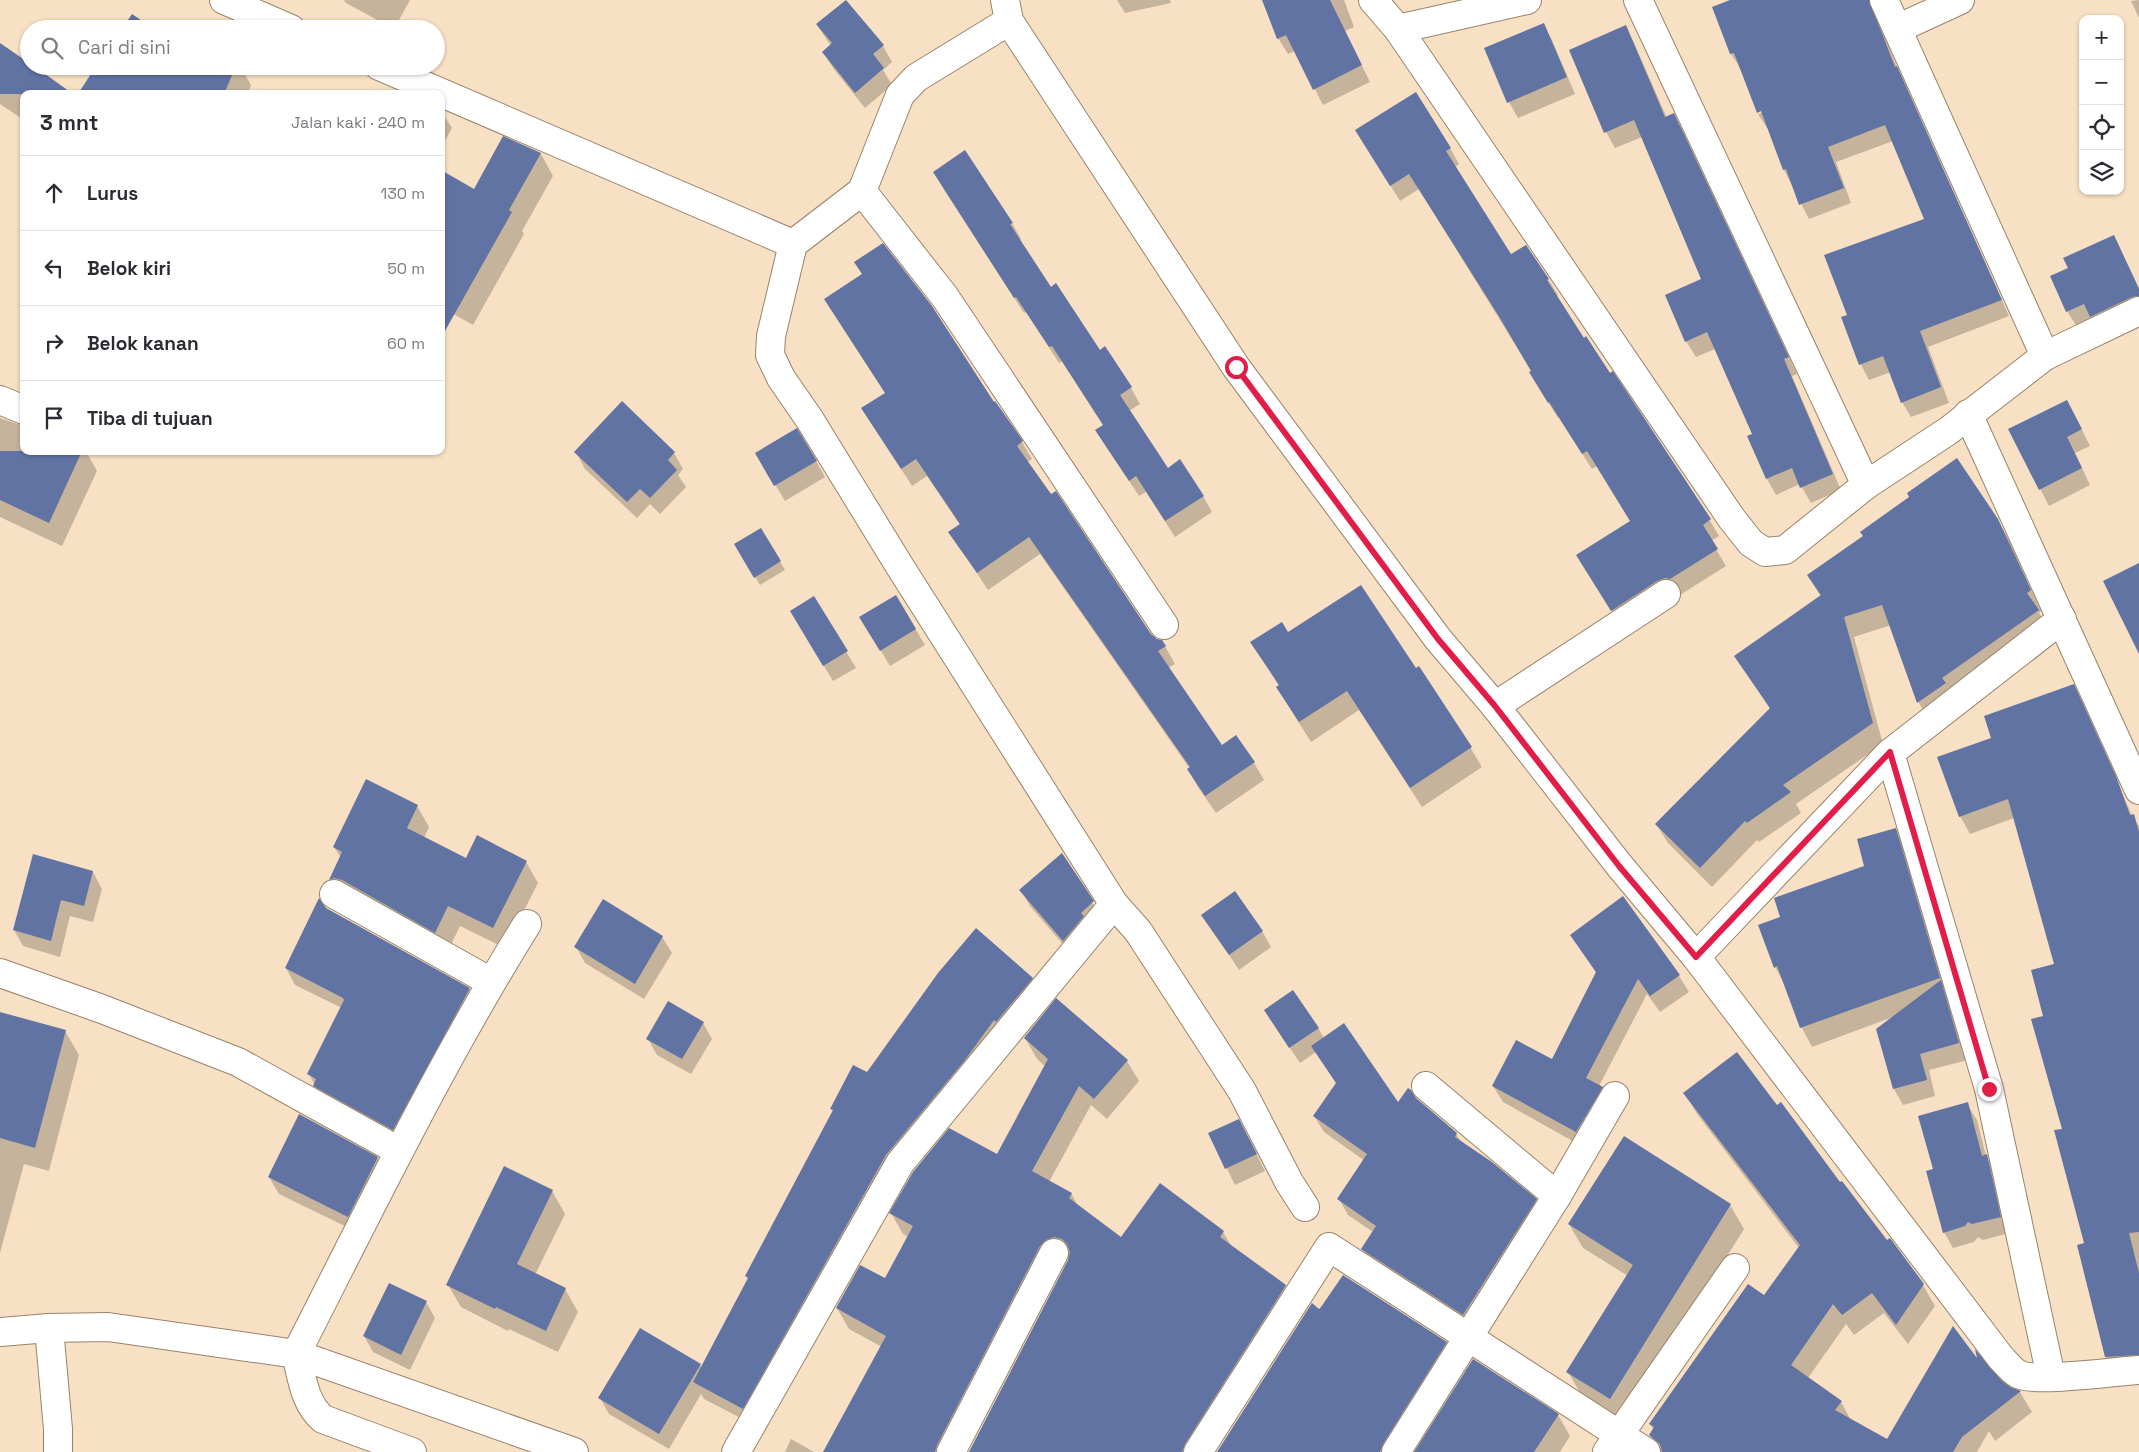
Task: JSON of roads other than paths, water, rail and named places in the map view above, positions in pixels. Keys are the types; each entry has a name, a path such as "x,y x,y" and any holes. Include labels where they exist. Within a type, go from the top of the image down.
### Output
{"street":[{"path":"224,0 270,20"},
{"path":"1374,0 1398,29 1732,519 1751,543 1765,552 1785,550 1866,485 1948,431 1968,414 2017,380 2045,356 2139,311"},
{"path":"1398,29 1527,0"},
{"path":"1638,0 1866,485"},
{"path":"1884,0 2045,356"},
{"path":"1897,29 1960,0"},
{"path":"1306,1207 1289,1182 1242,1091 1138,930 1114,904 899,565 810,420 781,378 770,355 771,336 793,244 862,191 900,95 916,78 1007,10 1236,367 1438,639 1495,706 1619,866 1696,957 2001,1358 2018,1374 2051,1377 2139,1370"},
{"path":"400,75 435,90"},
{"path":"445,94 793,244"},
{"path":"862,191 945,297 1164,625"},
{"path":"0,400 20,408"},
{"path":"1968,414 2139,790"},
{"path":"1495,706 1666,594"},
{"path":"1696,957 1890,752 2062,619"},
{"path":"1890,752 1989,1089 2051,1377"},
{"path":"334,894 491,982"},
{"path":"736,1452 900,1163 1114,904"},
{"path":"412,1452 323,1419 313,1410 305,1390 296,1354 399,1151 491,982 527,924"},
{"path":"0,973 102,1009 238,1062 399,1151"},
{"path":"1426,1086 1557,1196"},
{"path":"1396,1452 1557,1196 1615,1096"},
{"path":"1198,1452 1330,1247 1468,1336 1613,1443 1646,1452"},
{"path":"951,1452 1054,1253"},
{"path":"1613,1443 1735,1268"},
{"path":"0,1332 108,1326 296,1354 574,1452"},
{"path":"48,1328 58,1429 58,1452"}]}
